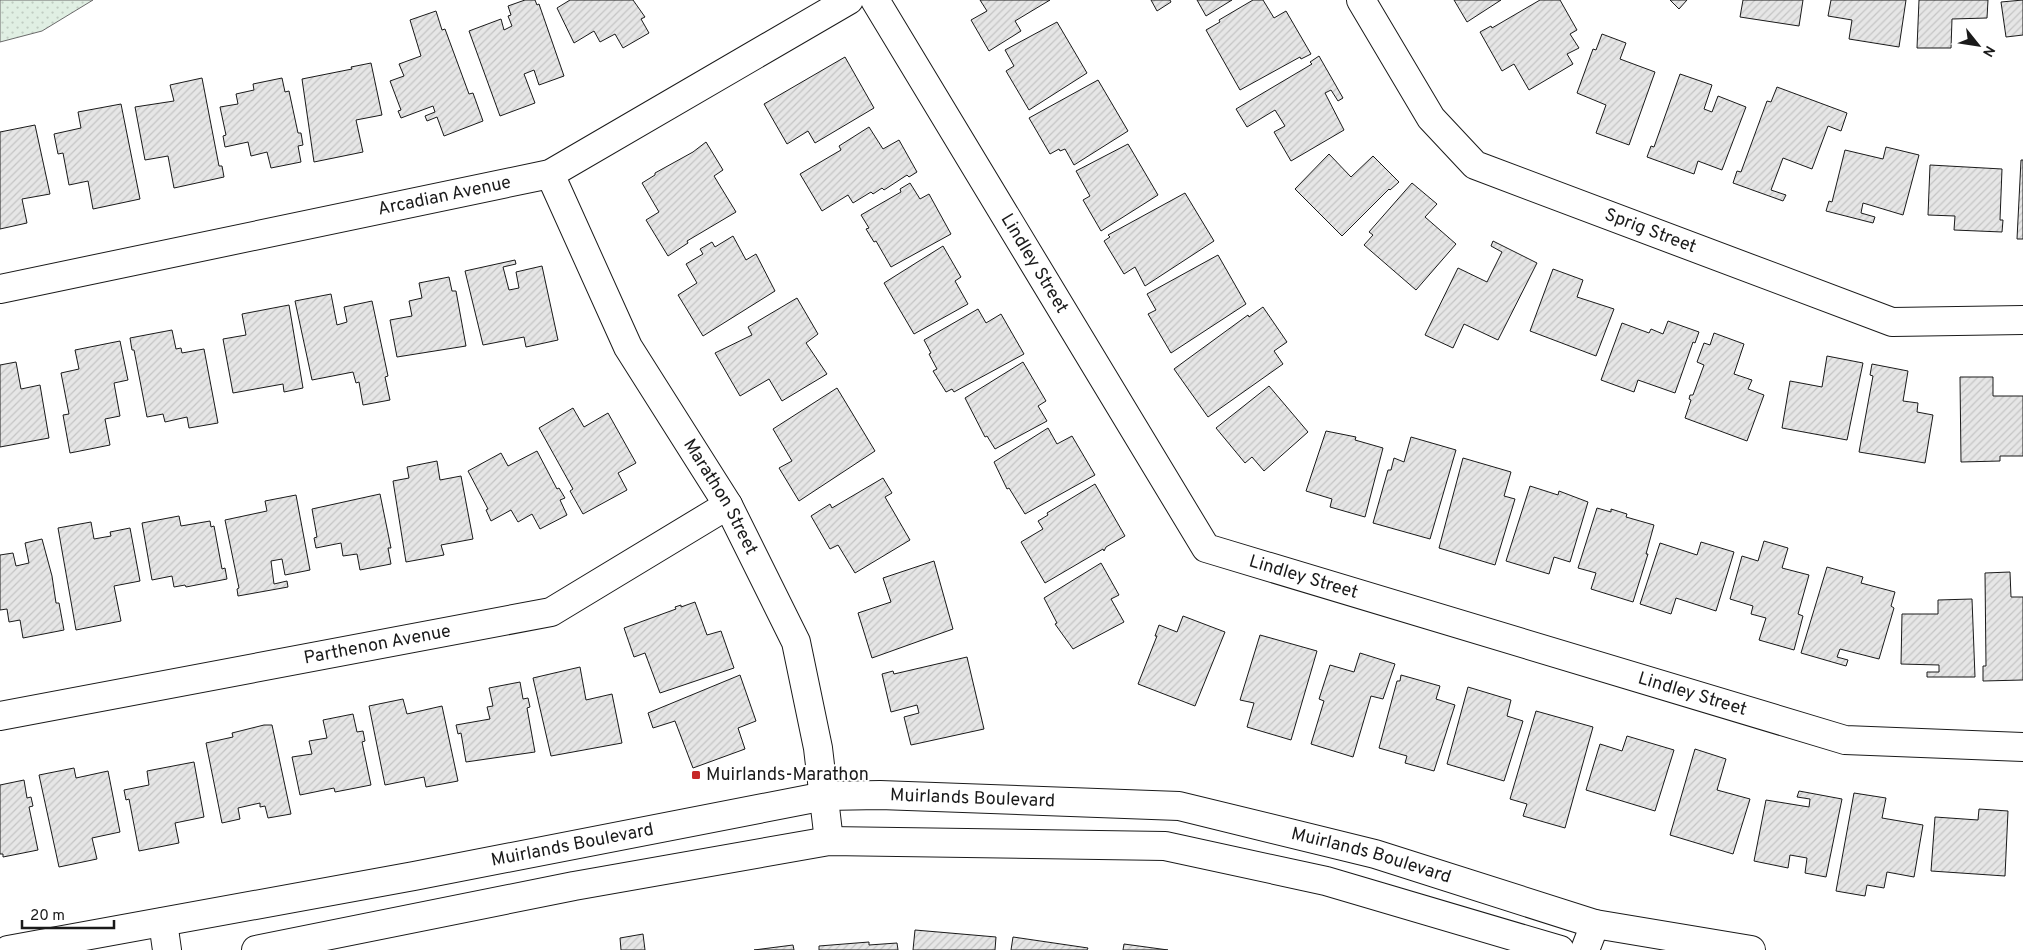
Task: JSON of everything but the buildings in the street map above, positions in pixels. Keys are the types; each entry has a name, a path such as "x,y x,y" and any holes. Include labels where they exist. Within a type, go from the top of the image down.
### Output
{"street":[{"name":"Arcadian Avenue","path":"0,289 550,174 849,0"},
{"name":"Lindley Street","path":"875,0 1206,548 1845,740 2023,747"},
{"name":"Sprig Street","path":"1361,0 1430,118 1475,166 1892,322 2023,320"},
{"name":"Marathon Street","path":"550,174 628,347 728,505 796,642 818,748 829,840"},
{"name":"Parthenon Avenue","path":"0,716 551,612 728,505"},
{"name":"Muirlands Boulevard","path":"8,950 825,796 880,795 1179,806 1375,854 1595,924 1751,950"},
{"name":"Muirlands Boulevard","path":"256,950 574,886 829,840 1165,846 1326,881 1560,950"},
{"path":"163,922 167,950"},
{"path":"1585,950 1595,924"}],"green space":[{"path":"0,0 93,0 42,31 0,42"}],"place":[{"name":"Muirlands-Marathon","path":"696,775"}]}
